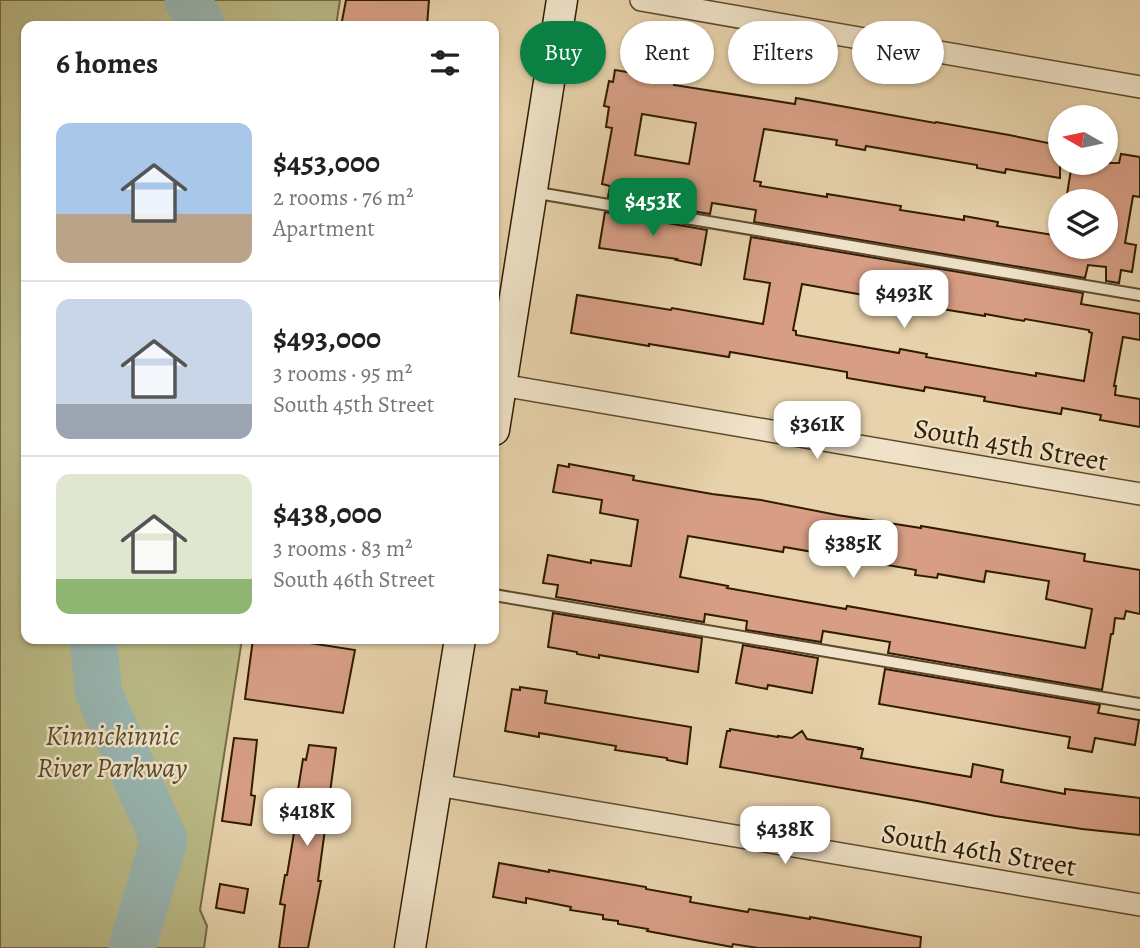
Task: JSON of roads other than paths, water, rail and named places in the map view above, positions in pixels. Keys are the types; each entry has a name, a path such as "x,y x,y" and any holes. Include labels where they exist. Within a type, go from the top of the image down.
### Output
{"street":[{"path":"499,398 562,0"},
{"path":"641,0 1140,87"},
{"name":"South 45th Street","path":"501,385 1140,494"},
{"path":"410,948 459,644"},
{"name":"South 46th Street","path":"436,785 1140,905"}],"lane":[{"path":"531,192 1140,295"},
{"path":"499,596 1140,704"}],"waterway":[{"path":"188,0 199,21"},
{"path":"94,644 99,694 164,840 132,948"}],"park label":[{"name":"Kinnickinnic River Parkway","path":"112,751"}]}
